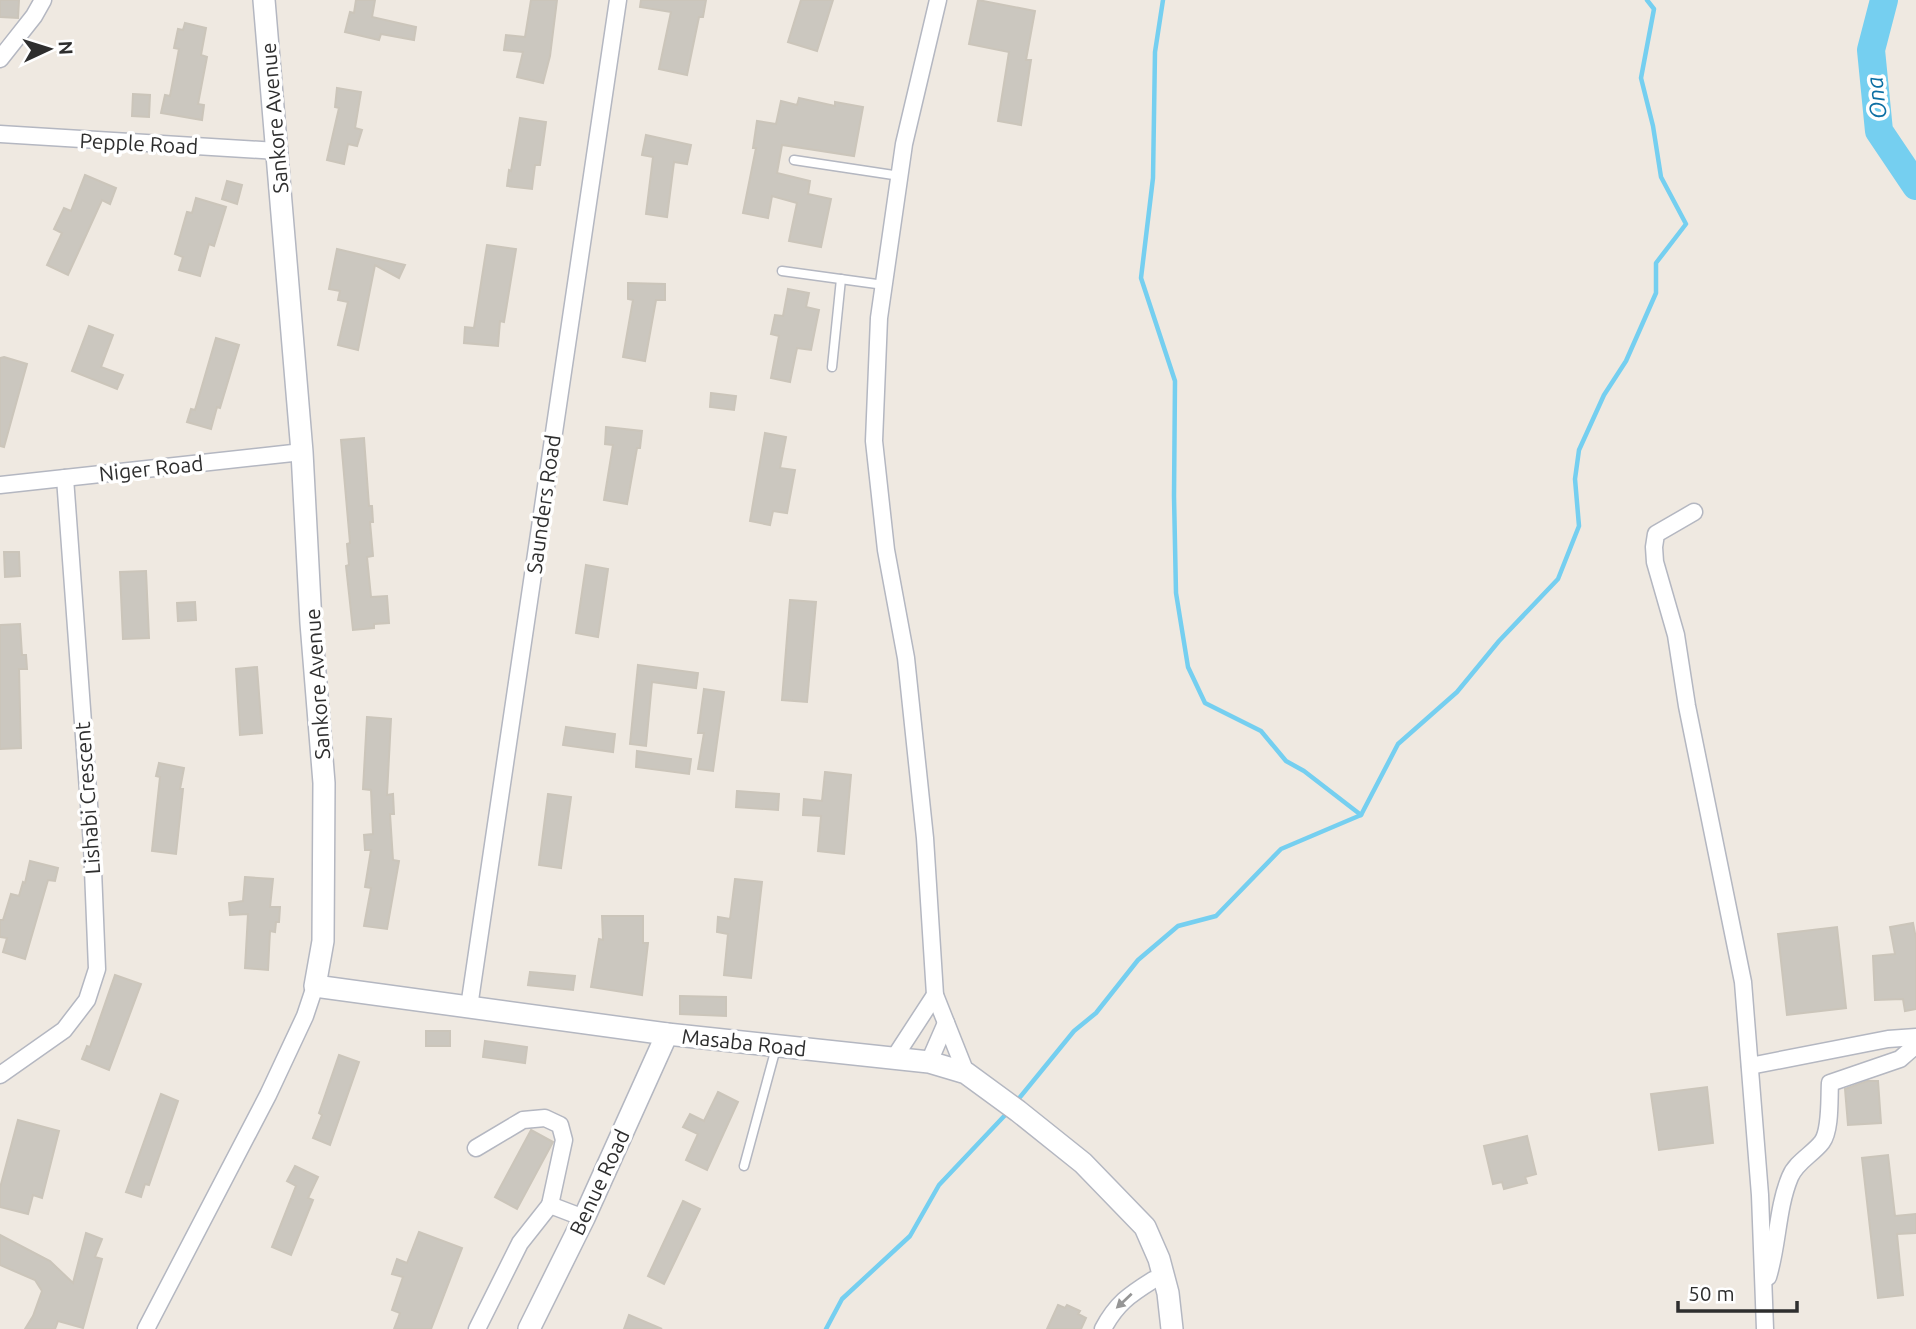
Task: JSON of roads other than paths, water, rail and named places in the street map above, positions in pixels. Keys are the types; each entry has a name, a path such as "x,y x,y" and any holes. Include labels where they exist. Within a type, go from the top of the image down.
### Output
{"street":[{"path":"0,59 34,16 43,0"},
{"name":"Sankore Avenue","path":"146,1329 268,1095 305,1016 315,986 323,941 324,783 311,623 302,452 264,0"},
{"name":"Saunders Road","path":"469,1007 618,0"},
{"path":"939,0 904,145 878,318 874,441 886,550 906,658 925,838 935,995 966,1073"},
{"name":"Pepple Road","path":"0,134 277,151"},
{"name":"Niger Road","path":"0,485 302,452"},
{"name":"Lishabi Crescent","path":"0,1075 65,1030 88,1000 97,969 92,845 65,478"},
{"path":"1693,512 1656,534 1654,555 1658,578 1676,635 1687,706 1740,968 1760,1195 1765,1329"},
{"name":"Masaba Road","path":"315,986 667,1034 929,1062 966,1073 1083,1163 1145,1227 1159,1259 1168,1293 1172,1329"},
{"path":"894,1058 935,995"},
{"path":"929,1062 946,1023"},
{"name":"Benue Road","path":"529,1329 584,1218 667,1034"},
{"path":"1750,1066 1888,1039 1916,1037"},
{"path":"1764,1290 1775,1253 1785,1192 1791,1174 1822,1143 1827,1133 1830,1083 1900,1059 1916,1045"},
{"path":"475,1148 523,1120 545,1118 560,1125 564,1140 550,1205 520,1243 477,1329"},
{"path":"550,1205 584,1218"},
{"path":"1124,1206 1153,1280 1161,1329"},
{"path":"1103,1329 1124,1299 1153,1280"}],"lane":[{"path":"794,160 900,176"},
{"path":"782,271 884,285"},
{"path":"832,367 841,279"},
{"path":"744,1166 777,1045"}],"waterway":[{"path":"1163,0 1155,52 1153,178 1141,278 1175,381 1176,593 1188,667 1205,703 1261,731 1286,761 1304,771 1361,815"},
{"path":"1016,1102 1074,1031 1096,1013 1138,960 1178,926 1216,916 1281,849 1361,815 1398,744 1457,692 1499,641 1558,579 1579,526 1575,479 1579,450 1604,395 1626,361 1656,293 1656,263 1686,224 1661,177 1653,126 1641,78 1654,9 1647,0"},
{"name":"Ona","path":"1884,0 1871,50 1879,131 1916,186"},
{"path":"826,1329 842,1299 910,1236 939,1185 1008,1112"}]}
